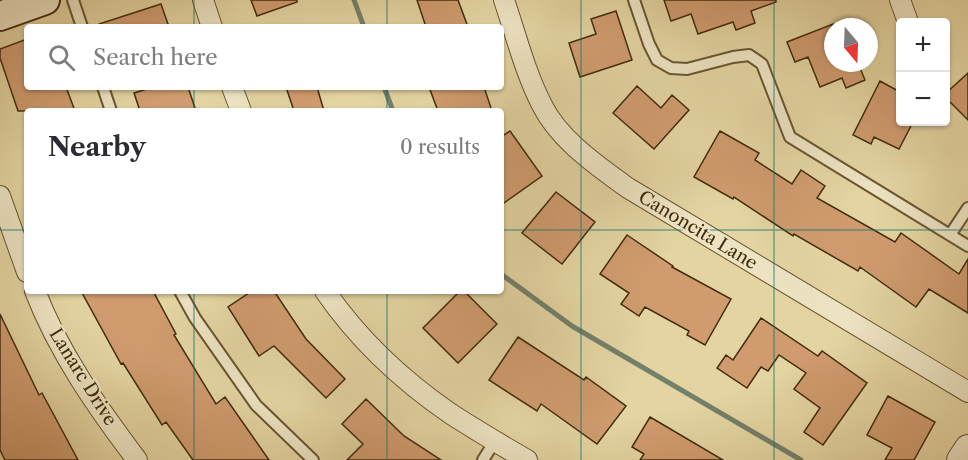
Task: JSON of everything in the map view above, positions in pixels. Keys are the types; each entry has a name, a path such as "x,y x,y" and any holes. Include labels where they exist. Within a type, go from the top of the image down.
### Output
{"main road":[{"path":"0,16 45,0"}],"street":[{"path":"203,0 211,24"},
{"name":"Canoncita Lane","path":"504,0 542,107 558,129 582,153 628,189 968,392"},
{"path":"900,0 907,18"},
{"path":"233,90 240,108"},
{"path":"0,196 24,264"},
{"name":"Lanarc Drive","path":"36,294 43,312 73,368 137,460"},
{"path":"327,294 354,329 406,378 449,412 527,460"},
{"path":"960,460 968,448"}],"lane":[{"path":"73,0 81,24"},
{"path":"634,0 657,60 671,68 687,69 749,55 762,63 790,137 968,246"},
{"path":"104,90 110,108"},
{"path":"950,234 968,208"},
{"path":"182,294 195,318 256,405 313,460"},
{"path":"483,460 495,441"}],"building":[{"path":"251,0 297,0 297,2 257,16"},
{"path":"417,0 458,0 467,24 425,24"},
{"path":"664,0 776,0 776,2 751,11 755,23 736,30 733,22 698,34 691,14 671,21"},
{"path":"161,4 168,24 99,24"},
{"path":"616,11 632,60 580,77 569,43 596,34 591,19"},
{"path":"824,28 824,72 862,72 865,80 846,88 842,78 820,87 808,57 795,62 787,42"},
{"path":"24,40 24,90 67,90 74,108 24,108 24,111 18,111 0,58 0,49"},
{"path":"968,73 968,120 950,102 950,89"},
{"path":"880,81 896,90 896,126 911,126 899,149 874,137 871,144 853,135"},
{"path":"637,86 661,108 672,95 689,110 654,149 613,113"},
{"path":"144,90 189,90 195,108 139,108 134,93"},
{"path":"287,90 318,90 323,108 293,108"},
{"path":"430,90 485,90 491,108 437,108"},
{"path":"510,131 542,176 504,203 504,135"},
{"path":"720,131 759,153 755,160 792,184 801,170 825,186 817,198 895,242 901,233 959,274 968,259 968,313 929,289 916,307 860,267 858,271 794,234 793,236 734,197 733,199 694,177"},
{"path":"556,192 595,222 562,264 522,233"},
{"path":"627,235 672,267 731,299 705,345 687,335 689,331 645,307 639,316 621,304 629,293 600,274"},
{"path":"83,294 155,294 176,334 174,335 216,404 225,397 269,460 193,460 166,422 162,425 123,363 121,364"},
{"path":"248,294 276,294 306,339 345,379 326,398 274,346 259,356 228,307"},
{"path":"457,294 467,294 497,324 458,363 423,328"},
{"path":"0,314 39,395 42,393 78,460 5,460 0,450"},
{"path":"761,318 818,356 822,351 867,383 823,445 804,432 820,408 794,389 806,373 779,355 768,371 761,367 747,388 717,368 726,355 733,360"},
{"path":"518,337 584,380 586,377 626,406 597,444 541,404 537,411 489,380"},
{"path":"888,396 935,422 914,460 885,460 892,448 867,435"},
{"path":"366,399 404,436 441,460 347,460 363,444 342,424"},
{"path":"650,417 723,460 640,460 644,454 632,447"}],"waterway":[{"path":"354,0 363,24"},
{"path":"385,90 392,108"},
{"path":"504,276 572,326 801,460"}]}
